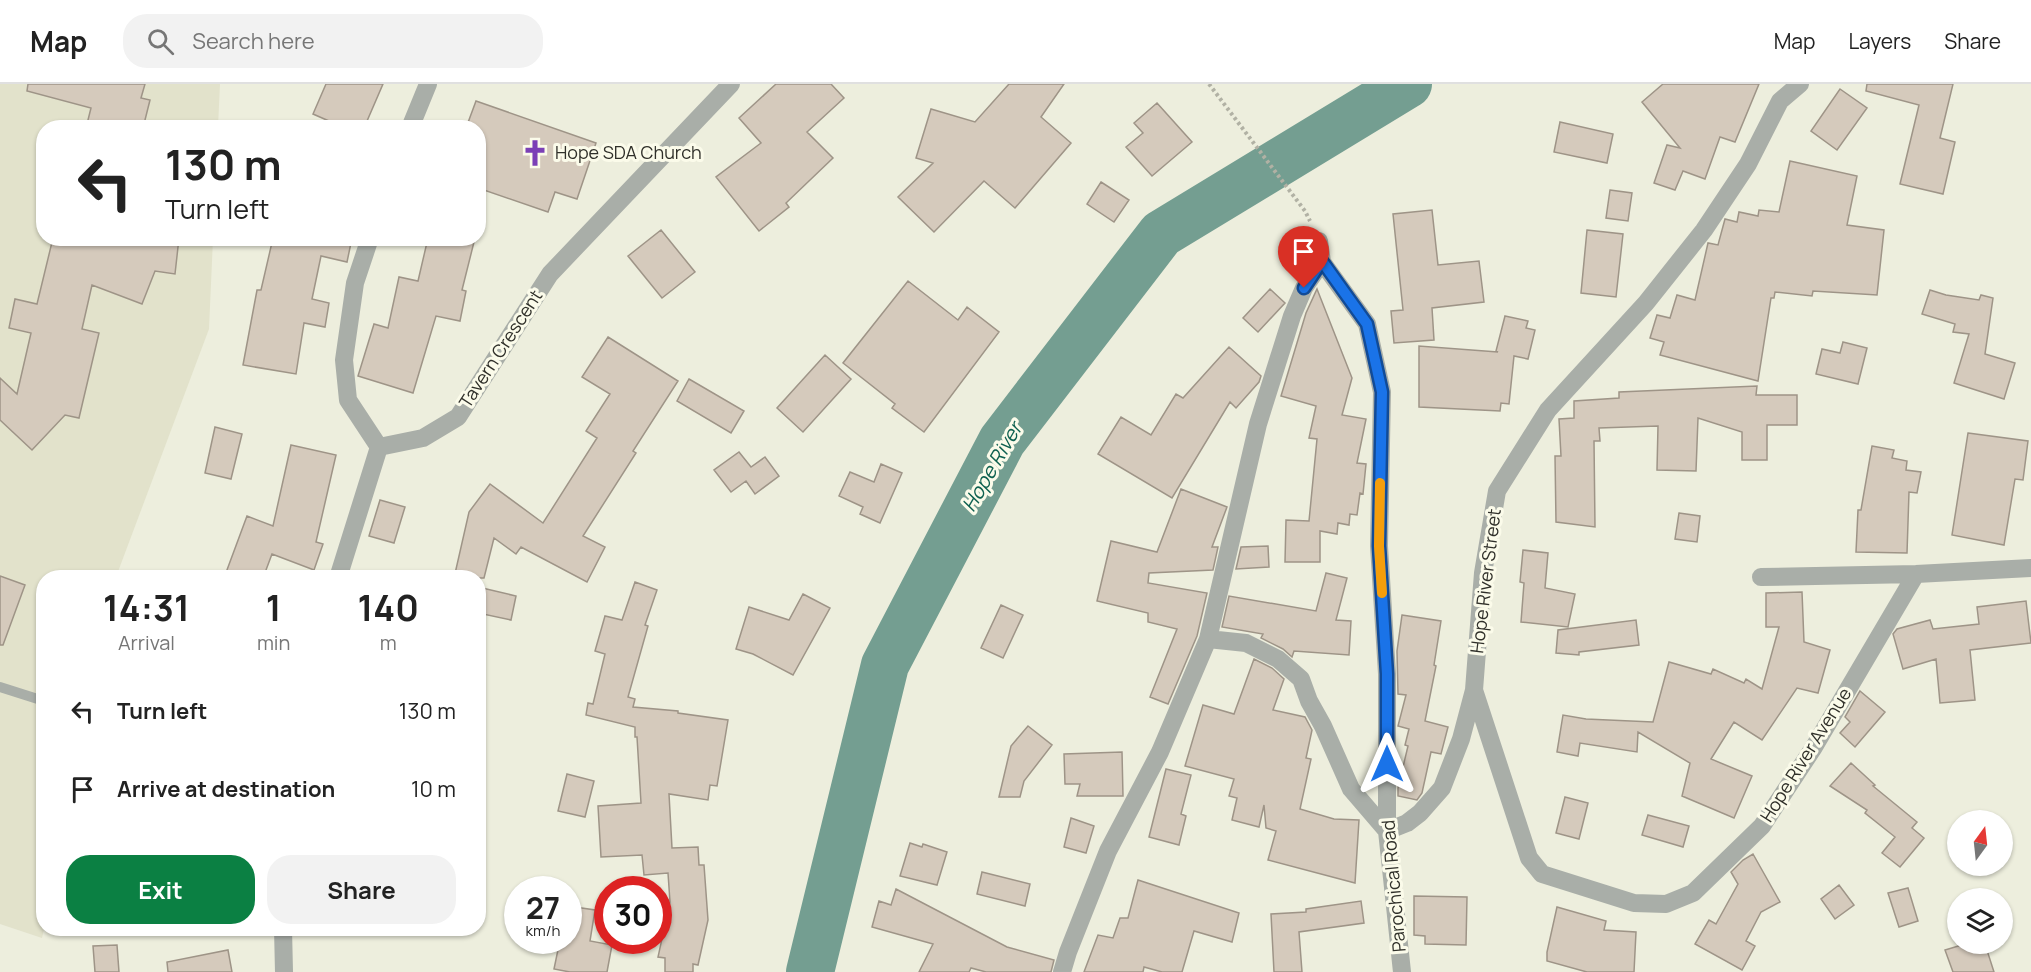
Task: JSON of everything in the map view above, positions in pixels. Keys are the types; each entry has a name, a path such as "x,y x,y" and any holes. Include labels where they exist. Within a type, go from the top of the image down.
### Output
{"street":[{"path":"413,120 428,84"},
{"name":"Tavern Crescent","path":"379,447 423,438 458,417 550,274 731,84"},
{"name":"Hope River Street","path":"1387,831 1420,813 1442,788 1461,739 1474,690 1483,573 1497,491 1548,410 1646,303 1704,230 1748,164 1780,101 1800,84"},
{"name":"Parochical Road","path":"1319,241 1322,261 1367,324 1382,392 1379,546 1387,674 1387,831 1402,972"},
{"path":"341,570 379,447 348,400 344,360 355,283 367,246"},
{"path":"1062,972 1068,951 1108,851 1160,752 1208,639 1258,424 1292,316 1304,288 1322,261"},
{"path":"1761,577 1916,574 2031,568"},
{"name":"Hope River Avenue","path":"1474,690 1529,858 1542,874 1634,903 1666,904 1692,893 1762,826 1814,747 1916,574"},
{"path":"1208,639 1246,643 1278,659 1301,679 1309,701 1323,726 1351,789 1387,831"},
{"path":"283,936 284,972"}],"lane":[{"path":"0,687 36,698"}],"path":[{"path":"1209,84 1305,211"}],"shaded area":[{"path":"0,84 220,84 218,120 36,120 36,246 213,246 209,329 119,570 36,570 36,936 0,924"}],"building":[{"path":"28,84 145,84 141,98 150,100 145,120 88,120 91,108 27,91"},
{"path":"326,84 383,84 367,120 327,120 313,114"},
{"path":"776,84 831,84 844,98 807,132 833,158 786,203 789,207 759,231 716,177 761,143 739,118"},
{"path":"1009,84 1064,84 1041,117 1071,143 1015,208 984,181 934,232 898,197 933,163 916,158 931,109 975,122"},
{"path":"1663,84 1759,84 1735,142 1720,137 1705,179 1683,171 1675,190 1654,183 1667,145 1680,148 1642,102"},
{"path":"1867,84 1953,84 1940,138 1955,142 1943,194 1900,184 1919,105 1866,91"},
{"path":"1840,89 1867,108 1837,150 1811,131"},
{"path":"476,101 596,143 577,199 555,192 548,212 486,191 486,120 469,120"},
{"path":"1157,103 1192,142 1152,176 1126,147 1143,133 1134,123"},
{"path":"1560,122 1613,134 1607,163 1554,152"},
{"path":"1790,161 1857,176 1847,225 1884,230 1877,295 1813,291 1812,296 1775,292 1774,298 1771,298 1758,381 1660,355 1664,342 1650,338 1657,315 1670,318 1677,295 1695,300 1708,243 1718,245 1725,219 1737,222 1739,212 1758,216 1759,210 1779,212"},
{"path":"1101,182 1129,200 1114,222 1087,204"},
{"path":"1610,190 1632,193 1628,221 1606,218"},
{"path":"1432,210 1438,265 1479,261 1484,302 1432,308 1434,340 1394,343 1391,311 1403,310 1393,214"},
{"path":"661,230 695,272 662,298 628,256"},
{"path":"1587,230 1623,234 1616,297 1581,293"},
{"path":"51,246 178,246 175,274 155,271 142,304 92,285 82,329 99,333 79,418 65,415 32,450 0,420 0,378 17,394 31,333 9,328 15,299 37,304"},
{"path":"271,246 350,246 347,262 321,256 312,299 329,303 325,327 304,323 296,374 243,365 257,290 261,290"},
{"path":"426,246 473,246 462,290 466,291 460,321 436,316 413,393 358,376 374,324 388,328 399,277 418,281"},
{"path":"908,281 958,320 967,307 999,332 924,432 892,408 895,404 843,363"},
{"path":"1270,289 1285,303 1258,332 1243,318"},
{"path":"1317,289 1352,378 1342,415 1366,419 1357,463 1366,464 1363,494 1360,493 1357,515 1350,514 1349,525 1338,523 1337,534 1320,531 1320,562 1285,562 1286,520 1309,521 1317,439 1309,438 1316,406 1281,396 1306,313"},
{"path":"1930,290 1979,300 1981,295 1993,298 1985,354 2015,363 2004,399 1954,383 1969,334 1953,332 1955,324 1922,314"},
{"path":"1505,316 1528,321 1526,328 1535,330 1528,359 1514,356 1509,404 1501,403 1500,411 1419,407 1419,346 1498,352 1496,351"},
{"path":"608,337 678,381 633,451 636,453 583,536 605,547 587,582 521,547 516,554 494,538 486,570 456,570 469,512 490,484 543,523 597,438 586,431 610,394 582,377"},
{"path":"1843,342 1867,348 1858,384 1816,374 1822,349 1840,353"},
{"path":"1229,347 1261,376 1259,382 1236,408 1230,402 1172,498 1098,454 1121,417 1151,435 1176,394 1183,398"},
{"path":"825,355 851,379 803,432 777,408"},
{"path":"689,379 744,411 731,433 677,401"},
{"path":"1757,386 1756,395 1797,395 1797,425 1767,425 1767,460 1742,460 1742,432 1698,418 1696,471 1657,470 1658,426 1599,428 1600,441 1594,441 1595,527 1556,522 1555,456 1561,456 1559,419 1574,418 1574,401 1619,398 1619,392"},
{"path":"215,427 242,434 231,479 205,473"},
{"path":"1968,433 2028,441 2023,480 2015,479 2004,545 1952,535"},
{"path":"291,445 336,455 316,542 323,544 314,570 272,554 266,570 227,570 247,516 273,526"},
{"path":"1872,446 1894,450 1892,458 1907,461 1906,470 1921,472 1917,493 1909,492 1907,553 1856,552 1858,510 1861,510"},
{"path":"739,452 751,467 765,457 779,476 755,494 746,481 731,492 714,470"},
{"path":"881,464 902,473 880,523 860,514 863,507 839,496 850,472 874,482"},
{"path":"1181,489 1227,507 1212,547 1218,547 1213,570 1149,573 1148,583 1207,593 1197,636 1168,704 1150,697 1177,629 1148,622 1148,613 1097,601 1111,541 1157,552"},
{"path":"380,500 405,507 394,543 369,536"},
{"path":"1679,513 1700,516 1697,542 1675,539"},
{"path":"1268,546 1269,567 1236,569 1241,547"},
{"path":"1523,550 1548,553 1545,588 1575,594 1568,627 1521,622 1524,583 1520,582"},
{"path":"1326,573 1347,578 1336,620 1351,621 1349,655 1294,651 1292,657 1283,649 1261,638 1263,634 1222,627 1229,596 1316,611"},
{"path":"0,576 25,585 3,645 0,645"},
{"path":"635,582 657,590 645,625 648,626 628,697 635,699 633,707 678,711 678,713 728,720 717,786 710,785 708,800 669,794 672,848 698,847 699,865 704,865 708,920 698,965 693,964 693,972 665,972 665,958 658,957 659,954 672,954 672,876 668,876 668,873 644,875 642,855 601,857 598,806 641,803 635,727 586,715 588,703 593,704 605,654 595,651 605,616 622,620"},
{"path":"486,589 516,596 511,620 486,615"},
{"path":"1802,592 1804,642 1830,650 1818,693 1797,688 1762,740 1734,722 1711,759 1752,776 1734,818 1682,796 1690,763 1638,732 1637,752 1580,743 1578,756 1557,752 1563,715 1586,719 1653,722 1669,662 1711,674 1713,669 1744,683 1746,679 1762,689 1779,627 1766,627 1766,593"},
{"path":"803,594 830,608 793,675 753,654 736,649 749,607 789,620"},
{"path":"2026,601 2031,643 1970,650 1975,700 1940,703 1936,659 1903,669 1893,634 1897,629 1930,620 1933,629 1979,624 1977,607"},
{"path":"1001,605 1023,615 1003,658 981,648"},
{"path":"1402,615 1441,621 1434,665 1436,666 1425,721 1448,727 1441,754 1431,752 1422,793 1417,800 1398,796 1409,729 1398,726 1406,695 1398,694 1397,651"},
{"path":"1636,620 1639,645 1579,652 1579,655 1556,653 1558,630"},
{"path":"1254,659 1272,668 1284,679 1273,710 1305,717 1312,730 1306,758 1311,759 1300,809 1334,819 1359,820 1355,883 1268,860 1276,831 1266,828 1264,805 1259,827 1232,820 1237,798 1229,796 1234,779 1185,766 1203,705 1234,714"},
{"path":"1860,691 1885,712 1855,747 1840,733 1850,722 1845,717"},
{"path":"1028,726 1052,745 1024,781 1020,797 999,797 1011,746"},
{"path":"1122,752 1123,796 1077,796 1080,784 1065,784 1064,754"},
{"path":"1851,763 1875,785 1873,786 1917,822 1912,828 1924,838 1900,867 1882,853 1895,837 1865,813 1867,810 1830,786"},
{"path":"1166,769 1191,775 1181,814 1186,816 1179,845 1149,837"},
{"path":"567,774 594,781 585,817 558,811"},
{"path":"1565,797 1588,803 1579,839 1556,833"},
{"path":"1648,815 1689,826 1683,847 1642,835"},
{"path":"1071,818 1094,826 1086,853 1064,847"},
{"path":"910,843 922,847 923,844 947,852 937,885 900,876"},
{"path":"1753,854 1780,902 1761,912 1746,941 1755,946 1742,970 1695,944 1709,920 1716,924 1738,884 1731,872"},
{"path":"982,872 1030,884 1025,906 977,894"},
{"path":"1138,880 1239,913 1232,942 1194,931 1182,972 1162,972 1144,967 1143,972 1084,972 1098,935 1113,938 1120,918 1128,918"},
{"path":"1839,885 1854,905 1835,919 1821,899"},
{"path":"1908,888 1918,921 1899,927 1888,893"},
{"path":"896,889 1007,947 1054,960 1051,972 986,972 971,968 969,972 919,972 933,944 872,927 879,901 891,905"},
{"path":"1414,896 1467,897 1466,945 1425,944 1425,936 1414,935"},
{"path":"1361,901 1364,923 1299,932 1302,972 1274,972 1271,914 1306,912 1306,909"},
{"path":"1557,907 1606,921 1604,930 1636,932 1634,972 1587,972 1547,961"},
{"path":"582,908 594,910 590,941 594,942 594,954 610,954 607,972 570,972 554,969 557,954 582,954"},
{"path":"117,945 119,972 95,972 93,946"},
{"path":"1947,949 1947,954 1988,954 1994,972 1953,972 1945,950"},
{"path":"228,950 232,972 168,972 167,962"}],"waterway":[{"name":"Hope River","path":"810,972 885,665 1002,441 1161,234 1408,84"}],"slow traffic":[{"path":"1380,483 1379,546 1382,593"}],"place":[{"name":"Hope SDA Church","path":"535,153"}],"route":[{"path":"1304,288 1322,261 1367,324 1382,392 1379,546 1387,674 1387,764"}]}
